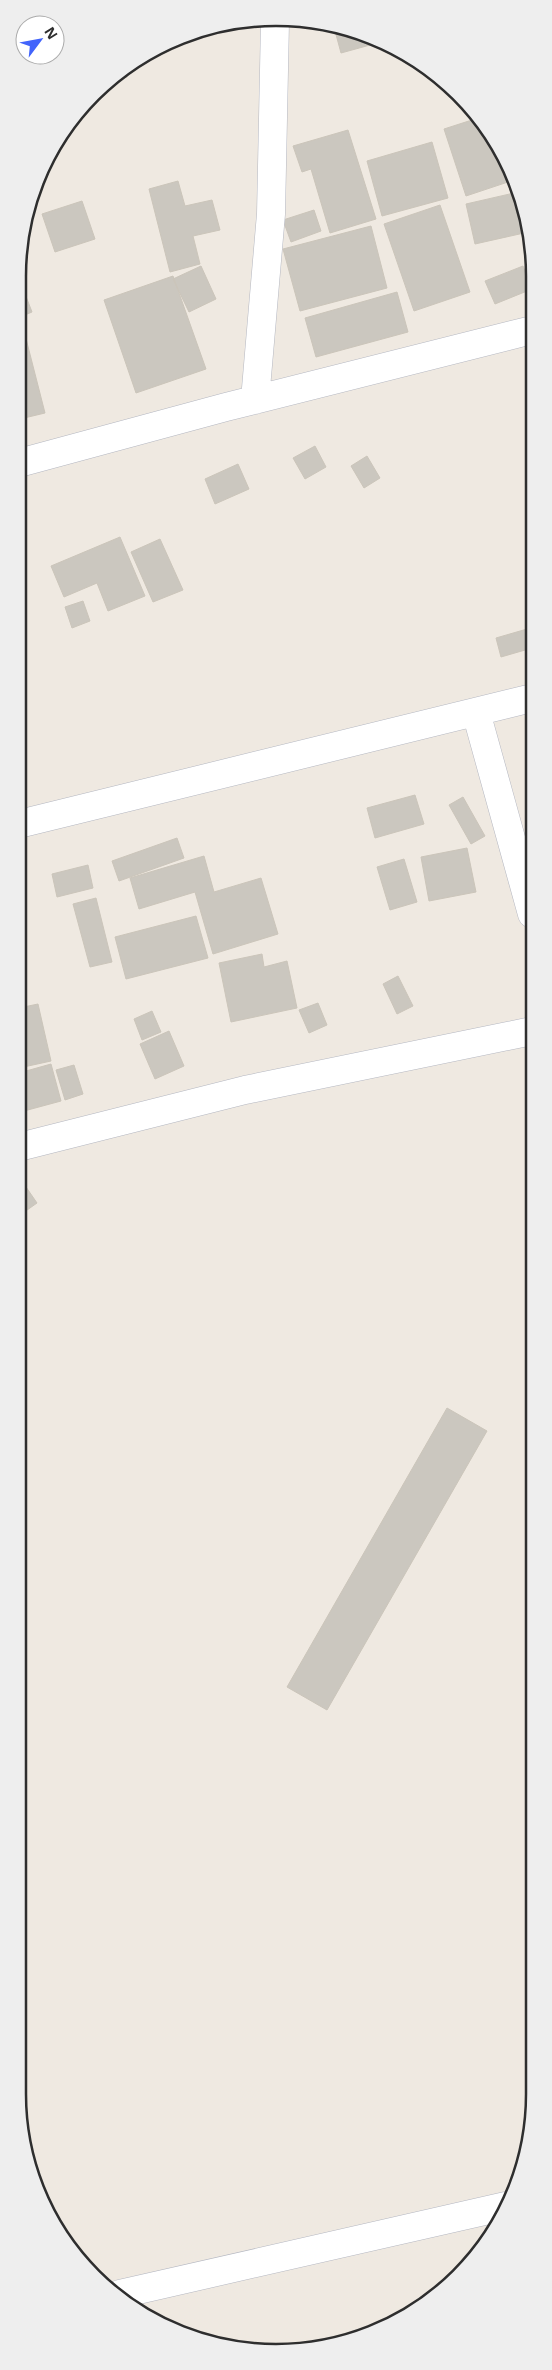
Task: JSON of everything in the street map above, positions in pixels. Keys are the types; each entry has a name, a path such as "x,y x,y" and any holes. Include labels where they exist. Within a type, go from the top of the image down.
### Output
{"street":[{"path":"255,400 271,214 275,26"},
{"path":"26,461 255,400 526,332"},
{"path":"26,822 526,700"},
{"path":"476,712 526,892"},
{"path":"26,1145 245,1090 526,1032"},
{"path":"125,2293 498,2208"}],"building":[{"path":"336,34 371,45 341,53"},
{"path":"471,120 484,137 508,182 466,196 444,129"},
{"path":"348,130 376,219 330,233 311,169 302,172 293,146"},
{"path":"432,142 448,198 382,216 367,161"},
{"path":"178,181 185,206 212,200 220,230 193,236 200,264 170,272 149,189"},
{"path":"511,194 522,233 475,244 466,204"},
{"path":"82,201 95,239 55,252 42,214"},
{"path":"440,205 470,292 414,311 384,224"},
{"path":"314,210 321,231 291,242 283,220"},
{"path":"371,226 387,288 300,311 283,249"},
{"path":"201,266 216,299 189,312 173,279"},
{"path":"523,266 526,273 526,291 495,304 485,281"},
{"path":"173,276 206,369 136,393 104,300"},
{"path":"397,292 408,332 316,357 305,318"},
{"path":"26,296 32,312 26,314"},
{"path":"26,339 45,413 26,418"},
{"path":"315,446 326,467 305,479 293,458"},
{"path":"367,456 380,478 364,488 351,466"},
{"path":"238,464 249,489 215,504 205,479"},
{"path":"120,537 145,596 108,611 97,583 64,597 51,566"},
{"path":"160,539 183,590 153,602 131,552"},
{"path":"83,601 90,621 72,628 65,607"},
{"path":"526,629 526,650 501,657 496,638"},
{"path":"415,795 424,824 375,838 367,808"},
{"path":"463,797 485,836 471,844 449,805"},
{"path":"177,838 184,858 119,881 112,861"},
{"path":"467,848 476,892 429,901 421,857"},
{"path":"204,856 214,892 261,878 278,934 213,954 195,892 139,909 130,878"},
{"path":"404,859 417,902 390,910 377,867"},
{"path":"88,865 93,888 57,897 52,874"},
{"path":"96,898 112,962 90,967 73,904"},
{"path":"196,916 208,958 126,979 115,937"},
{"path":"262,954 264,967 287,961 297,1008 231,1022 219,963"},
{"path":"398,976 413,1006 397,1014 383,984"},
{"path":"318,1003 327,1025 309,1033 299,1010"},
{"path":"38,1004 51,1061 26,1066 26,1007"},
{"path":"152,1011 161,1032 142,1040 134,1019"},
{"path":"169,1031 184,1066 155,1079 140,1044"},
{"path":"51,1064 61,1101 26,1110 26,1071"},
{"path":"74,1065 83,1094 65,1100 56,1070"},
{"path":"26,1187 37,1203 26,1211"},
{"path":"447,1408 487,1431 327,1710 287,1687"}]}
